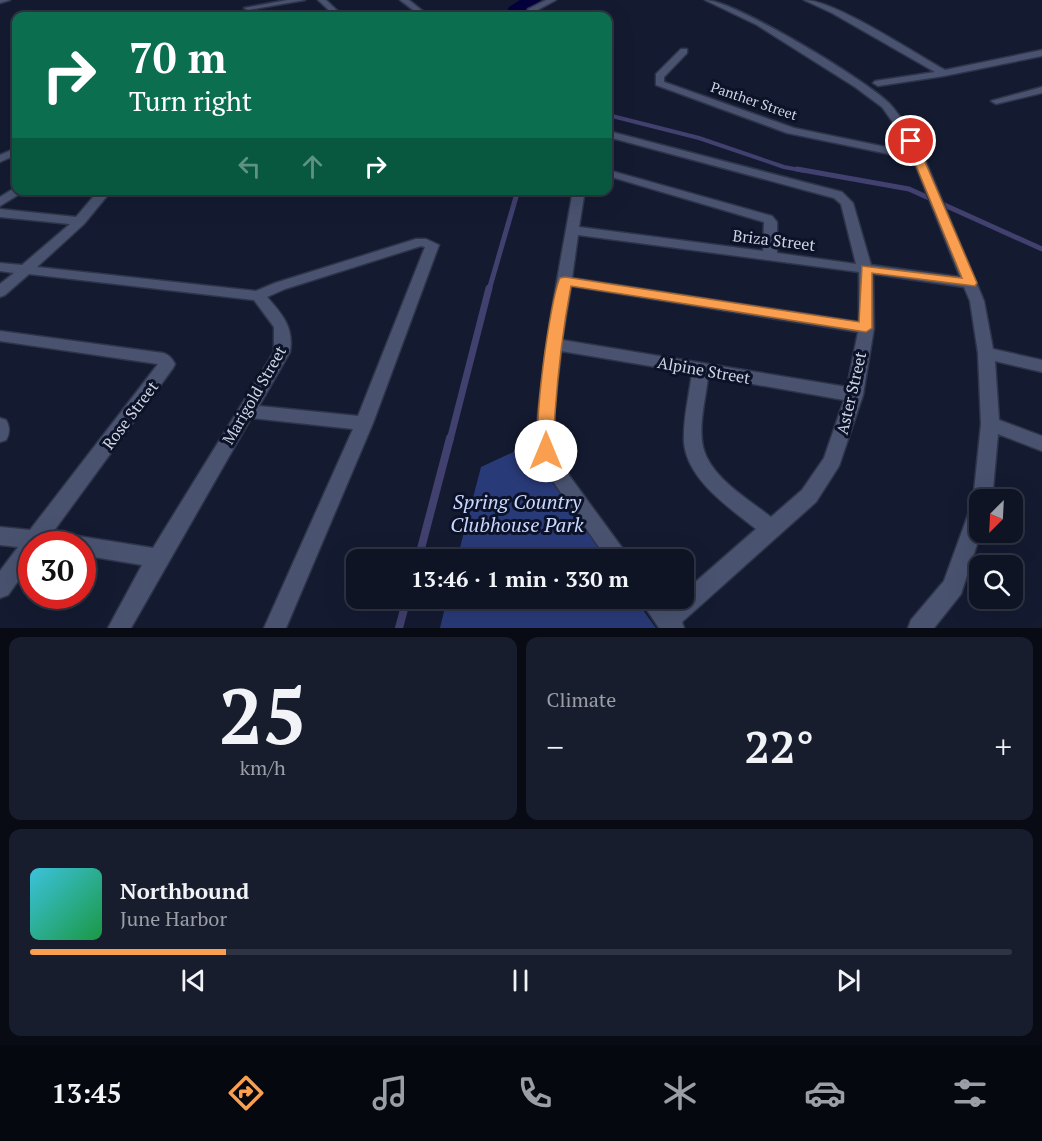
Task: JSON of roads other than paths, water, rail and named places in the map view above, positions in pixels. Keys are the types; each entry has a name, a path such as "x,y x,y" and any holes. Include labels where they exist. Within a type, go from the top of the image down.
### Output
{"street":[{"path":"0,1 6,0"},
{"path":"242,0 251,12"},
{"path":"248,8 300,0"},
{"path":"322,0 335,12"},
{"path":"404,0 419,12"},
{"path":"530,12 552,0"},
{"path":"709,0 760,23 794,42 876,97 903,127 918,157 977,301 986,353 990,424 983,489"},
{"path":"808,0 835,11 944,73"},
{"name":"Panther Street","path":"684,51 659,76 659,83 772,126 918,157"},
{"path":"879,83 944,73 1042,53"},
{"path":"996,101 1042,90"},
{"name":"Aster Street","path":"612,135 838,195 847,203 866,268 866,328 854,396 832,461 809,496 670,625 658,609"},
{"path":"612,174 768,219 771,222 770,256"},
{"path":"0,292 80,221 102,195"},
{"path":"578,195 554,344 545,434 546,451 552,467 613,549"},
{"path":"0,213 80,221"},
{"name":"Briza Street","path":"573,230 970,283"},
{"path":"0,267 258,296 280,286 421,242 432,245 364,423 275,628"},
{"path":"565,281 866,328"},
{"name":"Marigold Street","path":"119,628 158,558 282,352 286,338 283,325 258,296"},
{"name":"Rose Street","path":"0,336 163,359 167,364 42,531"},
{"name":"Alpine Street","path":"554,344 854,396"},
{"path":"986,353 1042,366"},
{"path":"701,370 693,446 697,459 706,474 772,530"},
{"path":"247,411 364,423"},
{"path":"990,424 1042,444"},
{"path":"0,425 0,435"},
{"path":"0,536 18,540"},
{"path":"919,628 953,587 969,539"},
{"path":"96,548 158,558"},
{"name":"Rose Street","path":"0,588 18,563"}],"waterway":[{"path":"516,12 532,0"},
{"path":"612,116 699,138 784,167 805,171"},
{"path":"797,169 909,189 1042,249"},
{"path":"489,290 517,195"},
{"path":"450,440 489,288"},
{"path":"421,549 450,438"},
{"path":"399,628 404,609"}],"park label":[{"name":"Spring Country Clubhouse Park","path":"517,514"}]}
